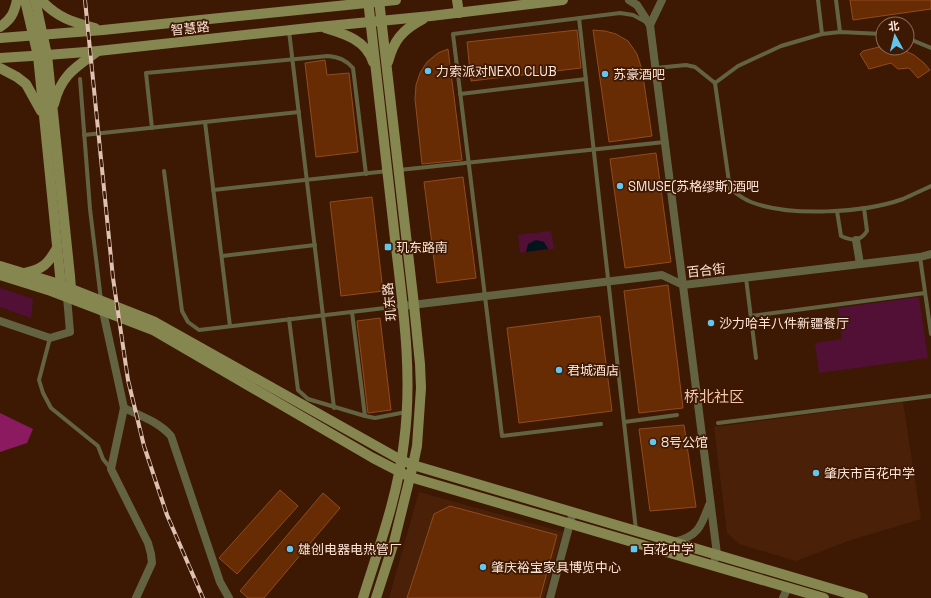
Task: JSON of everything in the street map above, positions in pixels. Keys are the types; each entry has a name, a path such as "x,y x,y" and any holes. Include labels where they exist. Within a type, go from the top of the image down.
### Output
{"main road":[{"path":"0,27 10,19 16,8 17,0"},
{"path":"25,0 39,35"},
{"path":"35,0 69,293"},
{"path":"41,0 49,8 66,20 103,30"},
{"path":"308,8 328,0"},
{"name":"智慧路","path":"0,38 103,30 368,1 396,0"},
{"path":"457,0 459,13"},
{"name":"智慧路","path":"0,58 98,51 318,26 459,13 563,0"},
{"name":"玑东路","path":"363,598 386,523 402,460 407,412 408,361 368,1"},
{"name":"玑东路","path":"376,598 394,542 413,465 421,388 414,305 379,1"},
{"path":"387,67 392,48 398,38 414,24 430,16"},
{"path":"318,26 350,36 361,44 371,55 377,73"},
{"path":"61,285 57,248 48,113 60,86 68,73 98,51"},
{"path":"0,68 17,76 26,84 48,113"},
{"path":"25,273 35,271 44,266 57,248"},
{"path":"0,266 61,285 69,293"},
{"path":"0,275 51,291 69,293 155,322 413,465 863,598"},
{"path":"102,305 153,330 373,458 410,477 824,598"}],"street":[{"path":"629,0 637,5 650,25 710,502 716,554 713,566"},
{"path":"650,25 662,0"},
{"path":"856,240 860,264"},
{"name":"百合街","path":"403,306 662,275 683,285 920,257 931,254"},
{"path":"0,321 50,338 70,332 69,293"},
{"path":"102,305 124,408 111,469 152,554 152,562 136,598"},
{"path":"124,408 155,422 165,429 171,436 220,582 229,598"},
{"path":"674,542 686,539 695,533 704,520 710,502"},
{"path":"550,598 573,512"},
{"path":"783,598 788,588"}],"lane":[{"path":"818,0 822,34"},
{"path":"836,0 840,32"},
{"path":"601,424 502,436 453,34 620,13 633,15 650,25"},
{"path":"579,18 636,530"},
{"path":"289,30 334,408"},
{"path":"715,83 738,66 781,46 822,34 840,32 875,34"},
{"path":"915,41 931,48"},
{"path":"152,128 146,73 328,56 338,57 347,62 353,68 366,174"},
{"path":"656,68 686,65 695,67 715,83 730,189 750,202 781,210 838,211 864,208 902,199 931,186"},
{"path":"80,79 90,208 102,305"},
{"path":"460,94 586,79"},
{"path":"84,135 299,112"},
{"path":"205,122 230,326"},
{"path":"213,190 665,142"},
{"path":"164,171 182,311 188,322 199,330 403,306"},
{"path":"838,211 841,236 856,240 864,237 867,231 864,208"},
{"path":"222,256 315,245"},
{"path":"920,257 931,334"},
{"path":"746,278 756,358"},
{"path":"751,316 925,293"},
{"path":"352,312 365,416"},
{"path":"290,319 298,390 308,399 334,408 375,418 407,412"},
{"path":"50,338 39,380 43,393 51,408 98,446 103,459 111,469"},
{"path":"718,423 931,396"},
{"path":"624,422 677,415"}],"shaded area":[{"path":"551,231 554,249 548,249 547,246 527,248 526,252 520,253 518,235"},
{"path":"0,288 33,299 31,318 0,307"},
{"path":"919,297 928,358 819,373 815,343 842,339 838,308"},
{"name":"肇庆市百花中学","path":"903,402 921,519 848,541 796,561 739,544 727,533 714,427"},
{"path":"0,413 33,429 27,443 0,452"},
{"name":"肇庆裕宝家具博览中心","path":"419,492 563,532 544,598 389,598"}],"water":[{"path":"536,240 544,242 548,249 526,252 528,244"}],"building":[{"path":"850,0 931,0 931,9 853,20"},
{"path":"577,30 581,68 471,81 467,42"},
{"path":"593,30 616,34 628,41 637,54 642,70 652,136 609,142"},
{"path":"875,48 875,56 915,56 930,70 918,78 909,68 898,69 891,63 869,69 860,54 863,51"},
{"path":"448,49 462,160 422,164 415,99 416,85 420,73 427,62 438,53"},
{"path":"325,60 327,75 349,73 358,152 316,157 305,63"},
{"path":"656,153 671,262 625,268 610,159"},
{"path":"463,177 476,278 437,283 424,182"},
{"path":"372,197 383,291 341,296 330,202"},
{"path":"668,285 683,408 639,413 624,291"},
{"name":"君城酒店","path":"600,316 612,411 519,423 507,328"},
{"path":"380,318 391,410 368,413 357,321"},
{"path":"684,425 696,507 650,511 639,429"},
{"path":"280,490 298,506 237,574 219,558"},
{"name":"雄创电器电热管厂","path":"323,493 340,508 264,598 248,598 240,591"},
{"name":"肇庆裕宝家具博览中心","path":"450,506 557,535 540,598 407,598 434,514"}],"railway":[{"path":"85,0 113,278 128,380 144,446 167,515 203,598"}],"place":[{"name":"力索派对NEXO CLUB","path":"428,71"},
{"name":"苏豪酒吧","path":"605,74"},
{"name":"SMUSE(苏格缪斯)酒吧","path":"620,186"},
{"name":"玑东路南","path":"388,247"},
{"name":"沙力哈羊八件新疆餐厅","path":"711,323"},
{"name":"君城酒店","path":"559,370"},
{"name":"8号公馆","path":"653,442"},
{"name":"肇庆市百花中学","path":"816,473"},
{"name":"雄创电器电热管厂","path":"290,549"},
{"name":"百花中学","path":"634,549"},
{"name":"肇庆裕宝家具博览中心","path":"483,567"}],"district":[{"name":"桥北社区","path":"714,397"}]}
